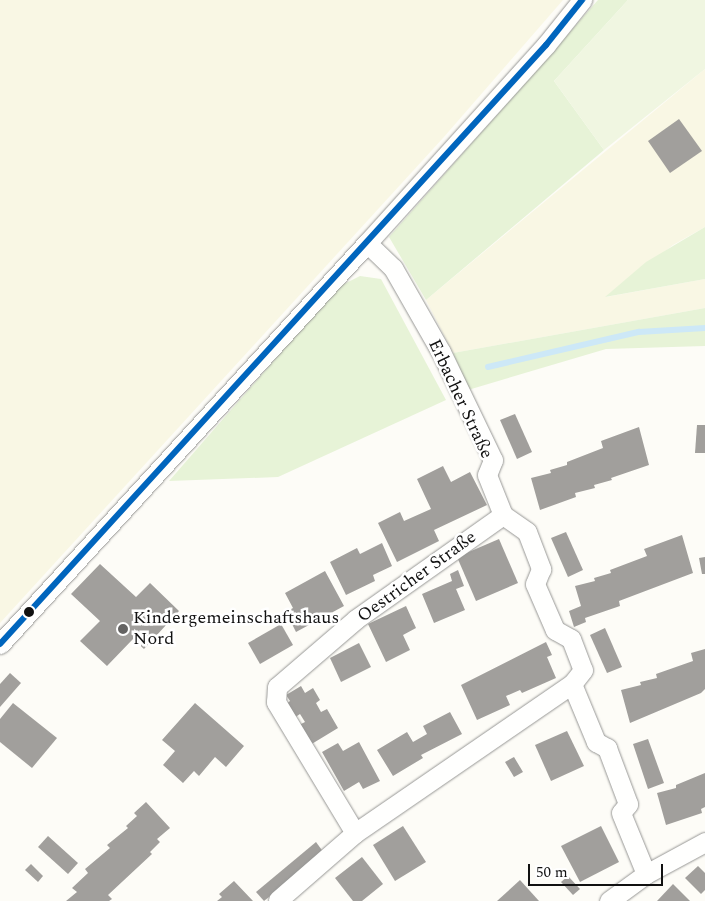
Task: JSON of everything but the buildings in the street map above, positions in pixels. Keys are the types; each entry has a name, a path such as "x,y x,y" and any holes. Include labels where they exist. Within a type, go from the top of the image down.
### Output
{"street":[{"path":"0,644 368,243 546,46 582,0"},
{"name":"Erbacher Straße","path":"368,243 393,268 441,352 493,460 487,476 504,515 527,532 541,569 535,584 555,630 571,639 583,670 572,684"},
{"name":"Oestricher Straße","path":"356,833 276,702 277,687 356,619 504,515"},
{"path":"278,900 356,833 572,684 596,742 608,748 628,804 621,812 646,874"},
{"path":"610,901 646,874 705,842"}],"shaded area":[{"path":"0,0 563,0 443,138 0,623"},
{"path":"705,69 705,227 673,245 606,297 705,279 705,308 453,353 426,300"}],"green space":[{"path":"598,0 628,0 554,81 604,150 426,300 389,237"},
{"path":"628,0 705,0 705,69 604,150 554,81"},
{"path":"705,227 705,279 605,297 646,262"},
{"path":"360,276 381,279 446,400 278,477 169,481 338,287"},
{"path":"705,308 705,346 606,349 468,390 453,353"}],"waterway":[{"path":"488,367 639,332 705,328"}],"transit line":[{"path":"0,644 546,45 582,0"}],"place":[{"name":"Kindergemeinschaftshaus Nord","path":"123,629"}]}
